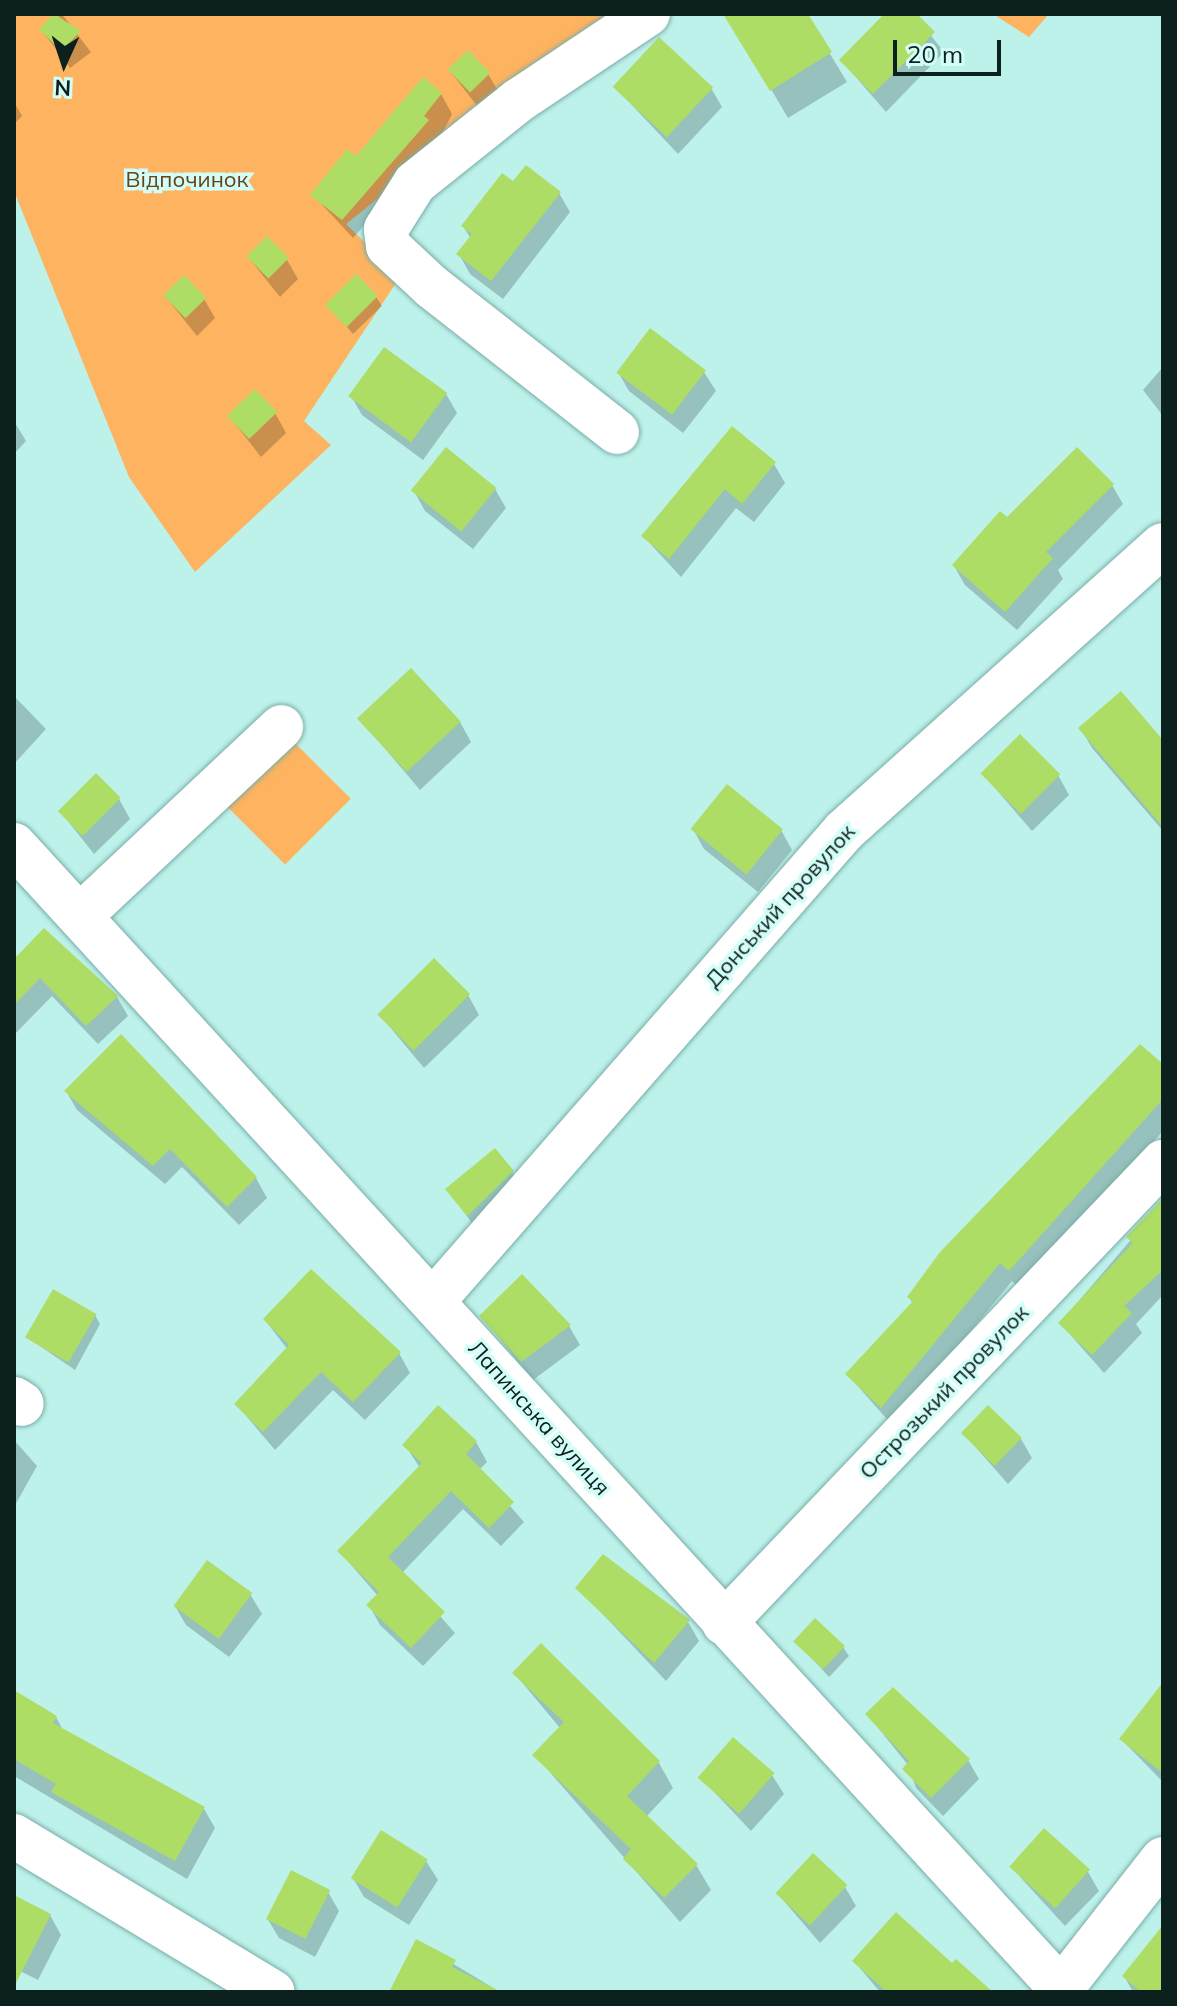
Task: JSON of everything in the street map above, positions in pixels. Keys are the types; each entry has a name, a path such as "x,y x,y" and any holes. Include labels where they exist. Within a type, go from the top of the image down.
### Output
{"street":[{"path":"617,432 432,287 388,246 386,229 415,183 519,100 648,14"},
{"name":"Донський провулок","path":"433,1301 844,831 1163,545"},
{"path":"80,916 281,727"},
{"name":"Лапинська вулиця","path":"14,845 1063,1990"},
{"name":"Острозький провулок","path":"724,1623 1163,1162"},
{"path":"14,1836 273,1992"},
{"path":"1063,1990 1163,1859"}],"green space":[{"name":"Відпочинок","path":"14,14 608,14 346,224 400,277 304,421 331,445 195,572 129,477 14,191"},
{"path":"993,14 1049,14 1029,37"},
{"path":"290,738 351,799 285,865 224,804"}],"building":[{"path":"54,14 81,31 61,51 39,29"},
{"path":"723,14 808,14 832,52 770,91"},
{"path":"884,14 917,14 935,32 873,94 839,60"},
{"path":"659,37 713,87 667,137 613,87"},
{"path":"468,50 490,73 470,92 448,69"},
{"path":"423,77 442,93 424,116 429,120 342,220 310,195 347,149 356,156"},
{"path":"526,165 561,192 491,281 456,254 472,234 461,226 502,173 513,181"},
{"path":"267,236 289,258 268,278 246,257"},
{"path":"356,274 378,296 347,327 325,305"},
{"path":"184,275 206,298 185,318 163,295"},
{"path":"650,328 706,370 672,415 616,373"},
{"path":"384,347 447,393 411,442 348,396"},
{"path":"255,389 277,412 249,439 227,416"},
{"path":"732,426 776,462 742,504 725,489 669,559 641,536"},
{"path":"446,447 497,488 461,531 411,491"},
{"path":"1077,447 1114,484 1046,552 1053,558 1005,612 952,565 1000,511 1007,517"},
{"path":"411,668 461,721 407,772 357,718"},
{"path":"1121,691 1163,740 1163,827 1078,728"},
{"path":"1020,734 1060,774 1021,814 980,774"},
{"path":"96,773 121,798 83,836 58,811"},
{"path":"727,784 783,829 746,874 690,829"},
{"path":"44,928 118,996 86,1026 40,978 14,1005 14,959"},
{"path":"434,958 470,994 413,1051 377,1015"},
{"path":"121,1034 257,1177 227,1207 170,1149 153,1166 64,1091"},
{"path":"1140,1044 1163,1064 1163,1099 1009,1271 1000,1263 881,1408 845,1374 913,1301 907,1297 940,1252"},
{"path":"495,1148 514,1171 467,1216 445,1189"},
{"path":"1163,1198 1163,1270 1124,1306 1132,1313 1092,1355 1058,1323 1133,1243 1126,1237"},
{"path":"311,1269 401,1352 353,1402 321,1372 263,1432 234,1404 289,1345 263,1319"},
{"path":"522,1274 571,1325 521,1362 479,1316"},
{"path":"53,1289 96,1314 68,1362 25,1337"},
{"path":"438,1405 477,1441 466,1454 514,1502 489,1528 451,1491 388,1557 445,1612 411,1648 366,1605 379,1592 337,1551 422,1463 402,1445"},
{"path":"988,1405 1022,1438 995,1466 961,1433"},
{"path":"603,1554 690,1620 654,1663 575,1588"},
{"path":"207,1560 252,1593 219,1639 173,1606"},
{"path":"815,1618 845,1646 823,1669 793,1641"},
{"path":"541,1643 660,1761 627,1796 698,1864 664,1898 623,1859 631,1849 532,1755 564,1722 512,1673"},
{"path":"1163,1682 1163,1773 1119,1739"},
{"path":"893,1687 970,1759 931,1798 902,1769 909,1761 865,1714"},
{"path":"14,1690 57,1716 53,1723 205,1807 175,1861 51,1792 56,1784 14,1759"},
{"path":"733,1737 775,1773 739,1814 698,1778"},
{"path":"1044,1828 1090,1869 1055,1908 1009,1867"},
{"path":"381,1830 428,1859 397,1907 351,1878"},
{"path":"813,1853 847,1885 810,1925 775,1893"},
{"path":"291,1870 330,1890 305,1939 266,1919"},
{"path":"14,1895 51,1914 14,1987"},
{"path":"896,1912 952,1963 956,1959 993,1992 887,1992 852,1961"},
{"path":"1163,1925 1163,1992 1141,1992 1122,1976"},
{"path":"416,1939 456,1960 452,1967 501,1992 389,1992"}]}
